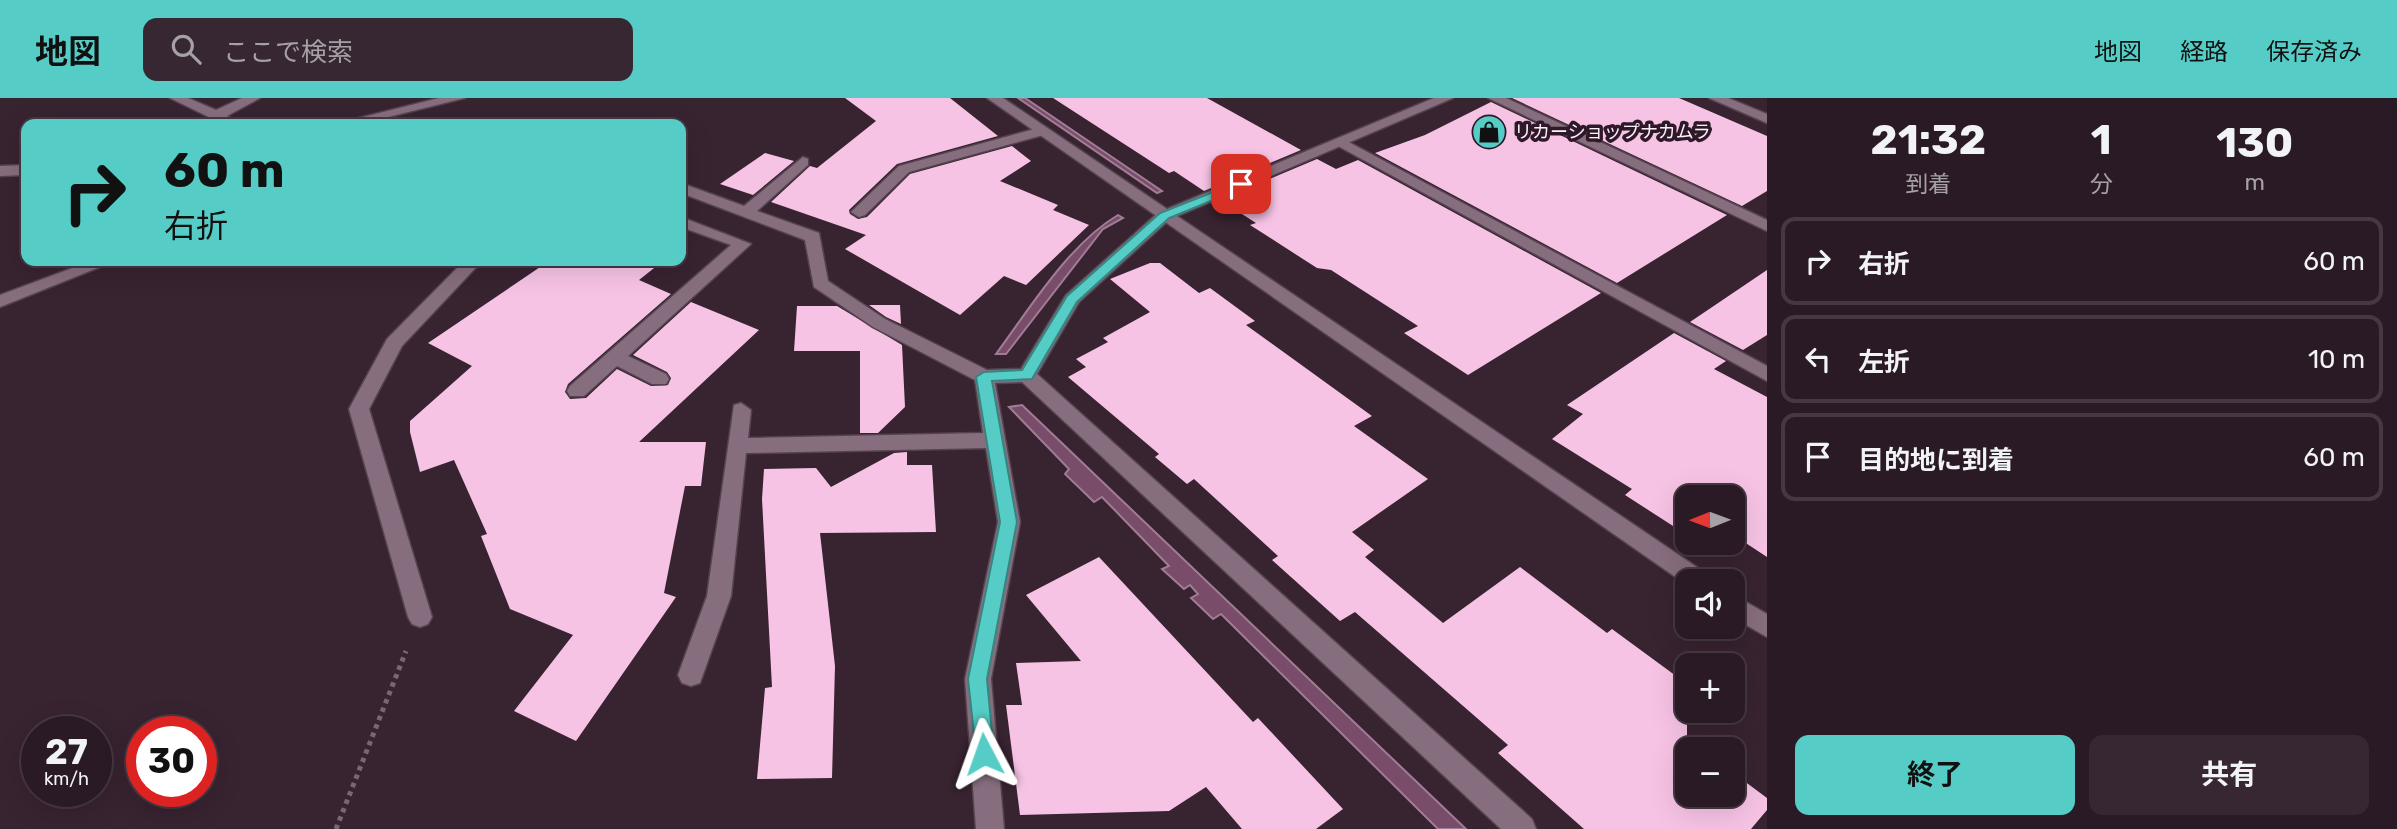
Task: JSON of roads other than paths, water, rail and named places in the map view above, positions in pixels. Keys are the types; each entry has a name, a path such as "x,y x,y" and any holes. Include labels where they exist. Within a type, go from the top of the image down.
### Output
{"street":[{"path":"177,98 222,119"},
{"path":"215,116 253,98"},
{"path":"364,119 458,98"},
{"path":"994,98 1681,569"},
{"path":"1027,375 1072,299 1165,215 1447,98"},
{"path":"1495,98 1767,226"},
{"path":"1716,98 1767,118"},
{"path":"859,212 904,169 1042,131"},
{"path":"1343,143 1767,374"},
{"path":"746,212 803,162"},
{"path":"0,171 21,170"},
{"path":"686,190 813,237 820,283 879,323 984,377 1027,375 1522,829"},
{"path":"577,391 743,244 686,224"},
{"path":"0,301 93,266"},
{"path":"419,617 359,409 394,343 468,266"},
{"path":"615,358 659,379"},
{"path":"984,377 1009,522 978,679 990,829"},
{"path":"691,676 719,596 741,410"},
{"path":"737,446 994,440"},
{"path":"1745,613 1767,627"}],"place":[{"name":"リカーショップナカムラ","path":"1489,132"}]}
